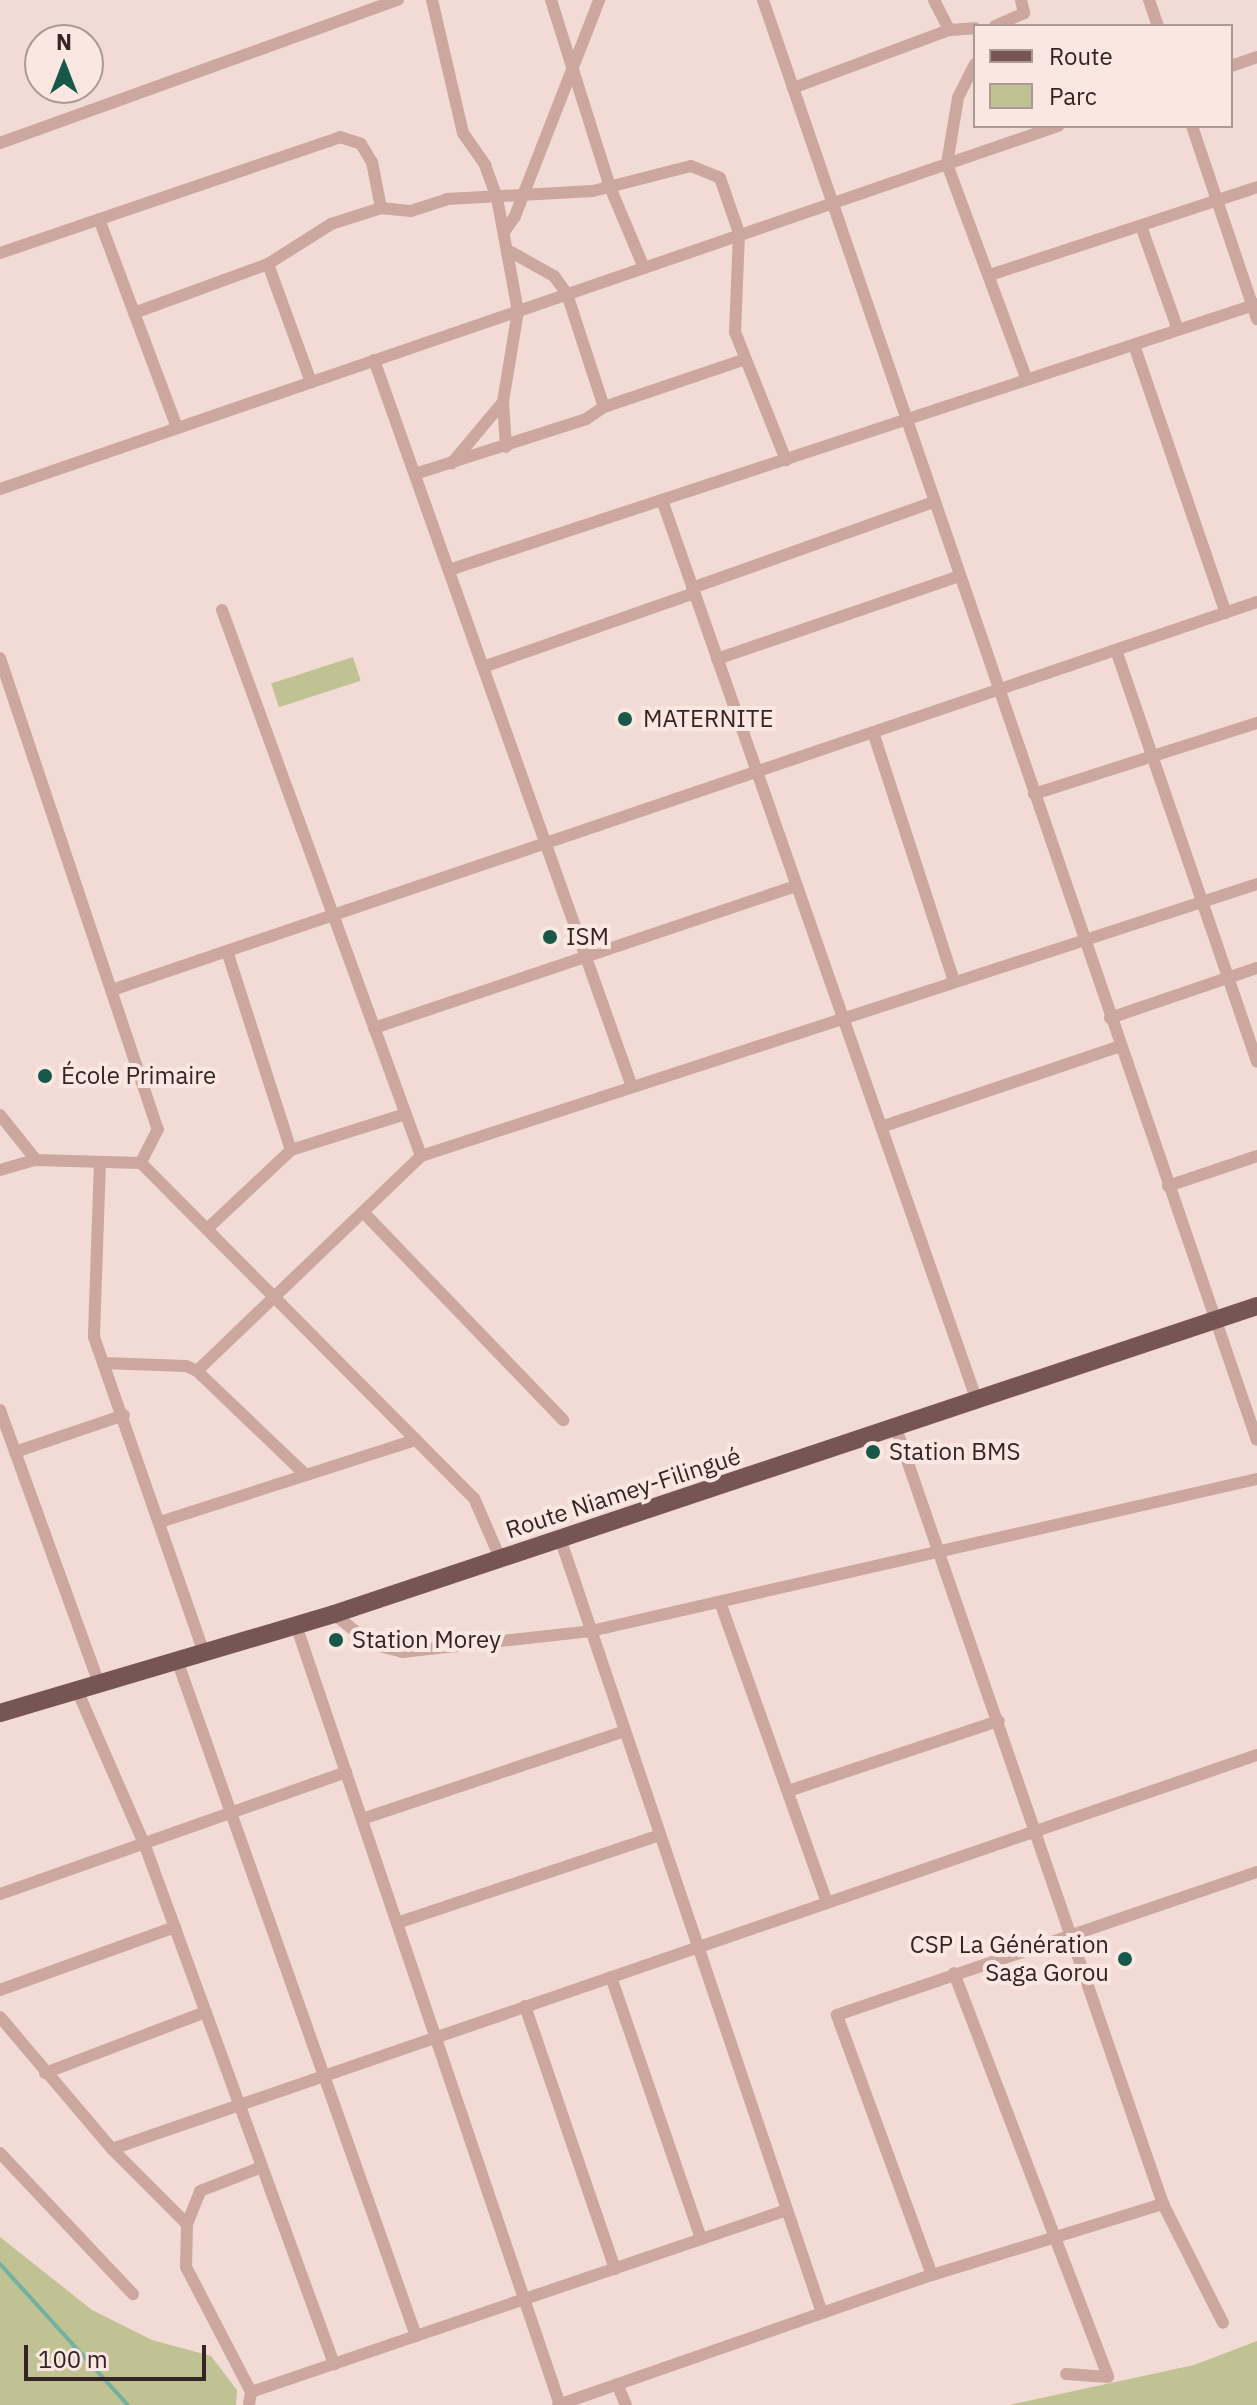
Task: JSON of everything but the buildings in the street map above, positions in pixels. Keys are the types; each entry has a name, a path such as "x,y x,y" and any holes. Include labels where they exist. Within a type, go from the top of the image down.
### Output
{"main road":[{"name":"Route Niamey-Filingué","path":"0,1713 334,1614 1257,1306"}],"street":[{"path":"0,143 398,0"},
{"path":"432,0 463,133 485,165 511,252 518,311 503,402 506,447"},
{"path":"551,0 610,187 644,268"},
{"path":"504,232 522,196 550,116 574,71 599,0"},
{"path":"763,0 1257,1440"},
{"path":"934,0 949,30"},
{"path":"1006,24 1027,20 1021,0"},
{"path":"1149,0 1157,24"},
{"path":"793,88 949,30 973,28"},
{"path":"1233,65 1257,57"},
{"path":"973,68 958,98 947,164 1027,380"},
{"path":"0,489 1052,128"},
{"path":"449,570 1178,330 1256,310 1193,128"},
{"path":"0,253 340,137 361,144 372,162 381,208"},
{"path":"134,313 268,264 331,224 381,208 411,211 447,199 497,198 610,187 675,166 709,172 720,178 739,233 735,332 743,360 786,460"},
{"path":"990,275 1257,187"},
{"path":"99,219 177,428"},
{"path":"1141,226 1178,330"},
{"path":"511,252 554,276 567,294 604,407"},
{"path":"268,264 311,382"},
{"path":"1134,345 1226,613"},
{"path":"374,360 632,1087"},
{"path":"415,474 506,447 604,407 743,360"},
{"path":"452,463 503,402"},
{"path":"662,500 977,1401"},
{"path":"483,667 934,502"},
{"path":"717,659 959,576"},
{"path":"112,990 1257,602"},
{"path":"222,610 421,1156"},
{"path":"1116,650 1257,1062"},
{"path":"0,658 158,1129 141,1163"},
{"path":"1034,794 1257,723"},
{"path":"873,732 954,982"},
{"path":"197,1371 421,1156 1257,884"},
{"path":"374,1028 797,886"},
{"path":"227,951 291,1150"},
{"path":"1110,1018 1257,968"},
{"path":"881,1127 1120,1046"},
{"path":"207,1229 291,1150 405,1114"},
{"path":"0,1115 36,1160"},
{"path":"1168,1186 1257,1156"},
{"path":"0,1170 36,1160 141,1163 474,1498 500,1558"},
{"path":"100,1162 94,1337 124,1415 204,1652"},
{"path":"363,1212 563,1420"},
{"path":"103,1363 186,1366 197,1371 306,1475"},
{"path":"0,1410 99,1683"},
{"path":"15,1452 124,1415"},
{"path":"896,1428 1163,2204 1223,2323"},
{"path":"160,1522 416,1440"},
{"path":"334,1614 371,1644 402,1652 591,1631 1257,1479"},
{"path":"560,1538 822,2313"},
{"path":"720,1602 827,1903"},
{"path":"296,1625 559,2405 932,2275 1053,2235 1163,2204"},
{"path":"177,1660 327,2075 416,2336"},
{"path":"77,1690 144,1843 334,2364"},
{"path":"788,1791 999,1721"},
{"path":"362,1819 625,1731"},
{"path":"112,2149 1257,1755"},
{"path":"0,1894 346,1772"},
{"path":"397,1923 660,1835"},
{"path":"932,2275 837,2015 1067,1932 1257,1872"},
{"path":"0,1990 175,1927"},
{"path":"954,1973 1108,2377 1066,2374"},
{"path":"611,1977 701,2239"},
{"path":"525,2006 615,2269"},
{"path":"45,2073 206,2012"},
{"path":"0,2017 112,2149 187,2224"},
{"path":"0,2153 133,2294"},
{"path":"262,2167 200,2191 187,2224 186,2267 250,2398 334,2364 787,2210"},
{"path":"617,2384 626,2405"}],"green space":[{"path":"353,657 361,681 279,707 271,684"},
{"path":"0,2237 92,2310 152,2340 211,2356 237,2390 236,2405 0,2405"},
{"path":"1257,2341 1257,2405 1009,2405 1194,2365"}],"waterway":[{"path":"0,2264 128,2405"}],"place":[{"name":"MATERNITE","path":"625,719"},
{"name":"ISM","path":"550,937"},
{"name":"École Primaire","path":"45,1076"},
{"name":"Station BMS","path":"873,1452"},
{"name":"Station Morey","path":"336,1640"},
{"name":"CSP La Génération Saga Gorou","path":"1125,1959"}]}
